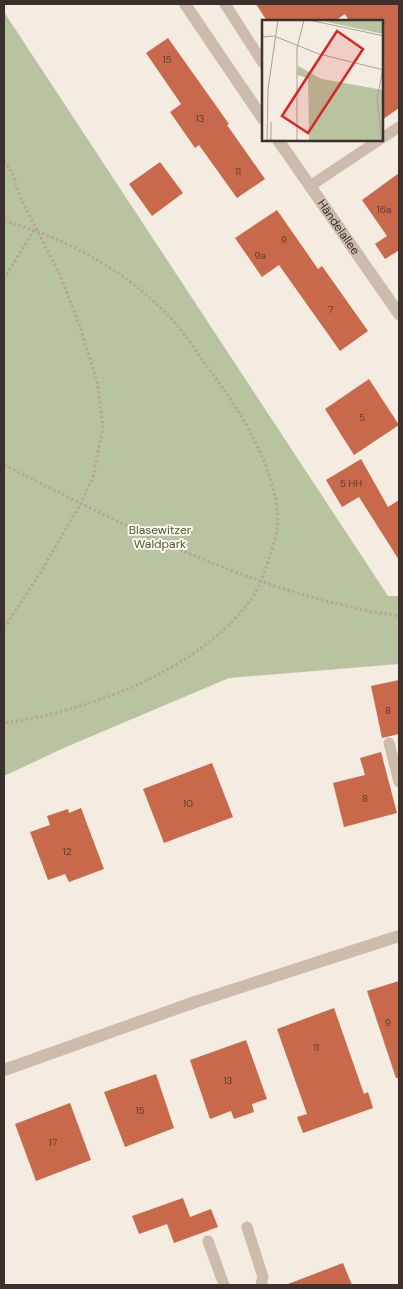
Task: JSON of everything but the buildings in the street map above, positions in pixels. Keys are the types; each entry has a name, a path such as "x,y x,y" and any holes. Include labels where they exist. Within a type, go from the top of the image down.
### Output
{"street":[{"path":"185,4 262,117"},
{"name":"Händelallee","path":"279,141 399,314"},
{"path":"4,1070 195,1002 399,936"}],"lane":[{"path":"225,4 262,61"},
{"path":"383,137 399,127"},
{"path":"310,186 377,141"},
{"path":"389,743 399,782"},
{"path":"247,1227 263,1277 261,1285"},
{"path":"208,1241 224,1285"}],"path":[{"path":"4,161 18,184 20,198 60,276 79,324 97,381 103,427 93,476 81,503 42,570 4,628"},
{"path":"4,221 35,230 110,268 146,294 177,325 233,401 253,437 268,475 278,509 277,535 262,581 249,603 209,643 161,672 129,688 84,704 28,720 4,723"},
{"path":"4,279 35,230"},
{"path":"4,465 167,545 303,595 399,616"}],"green space":[{"name":"Blasewitzer Waldpark","path":"4,12 388,596 399,596 399,664 229,678 66,747 4,776"}]}
